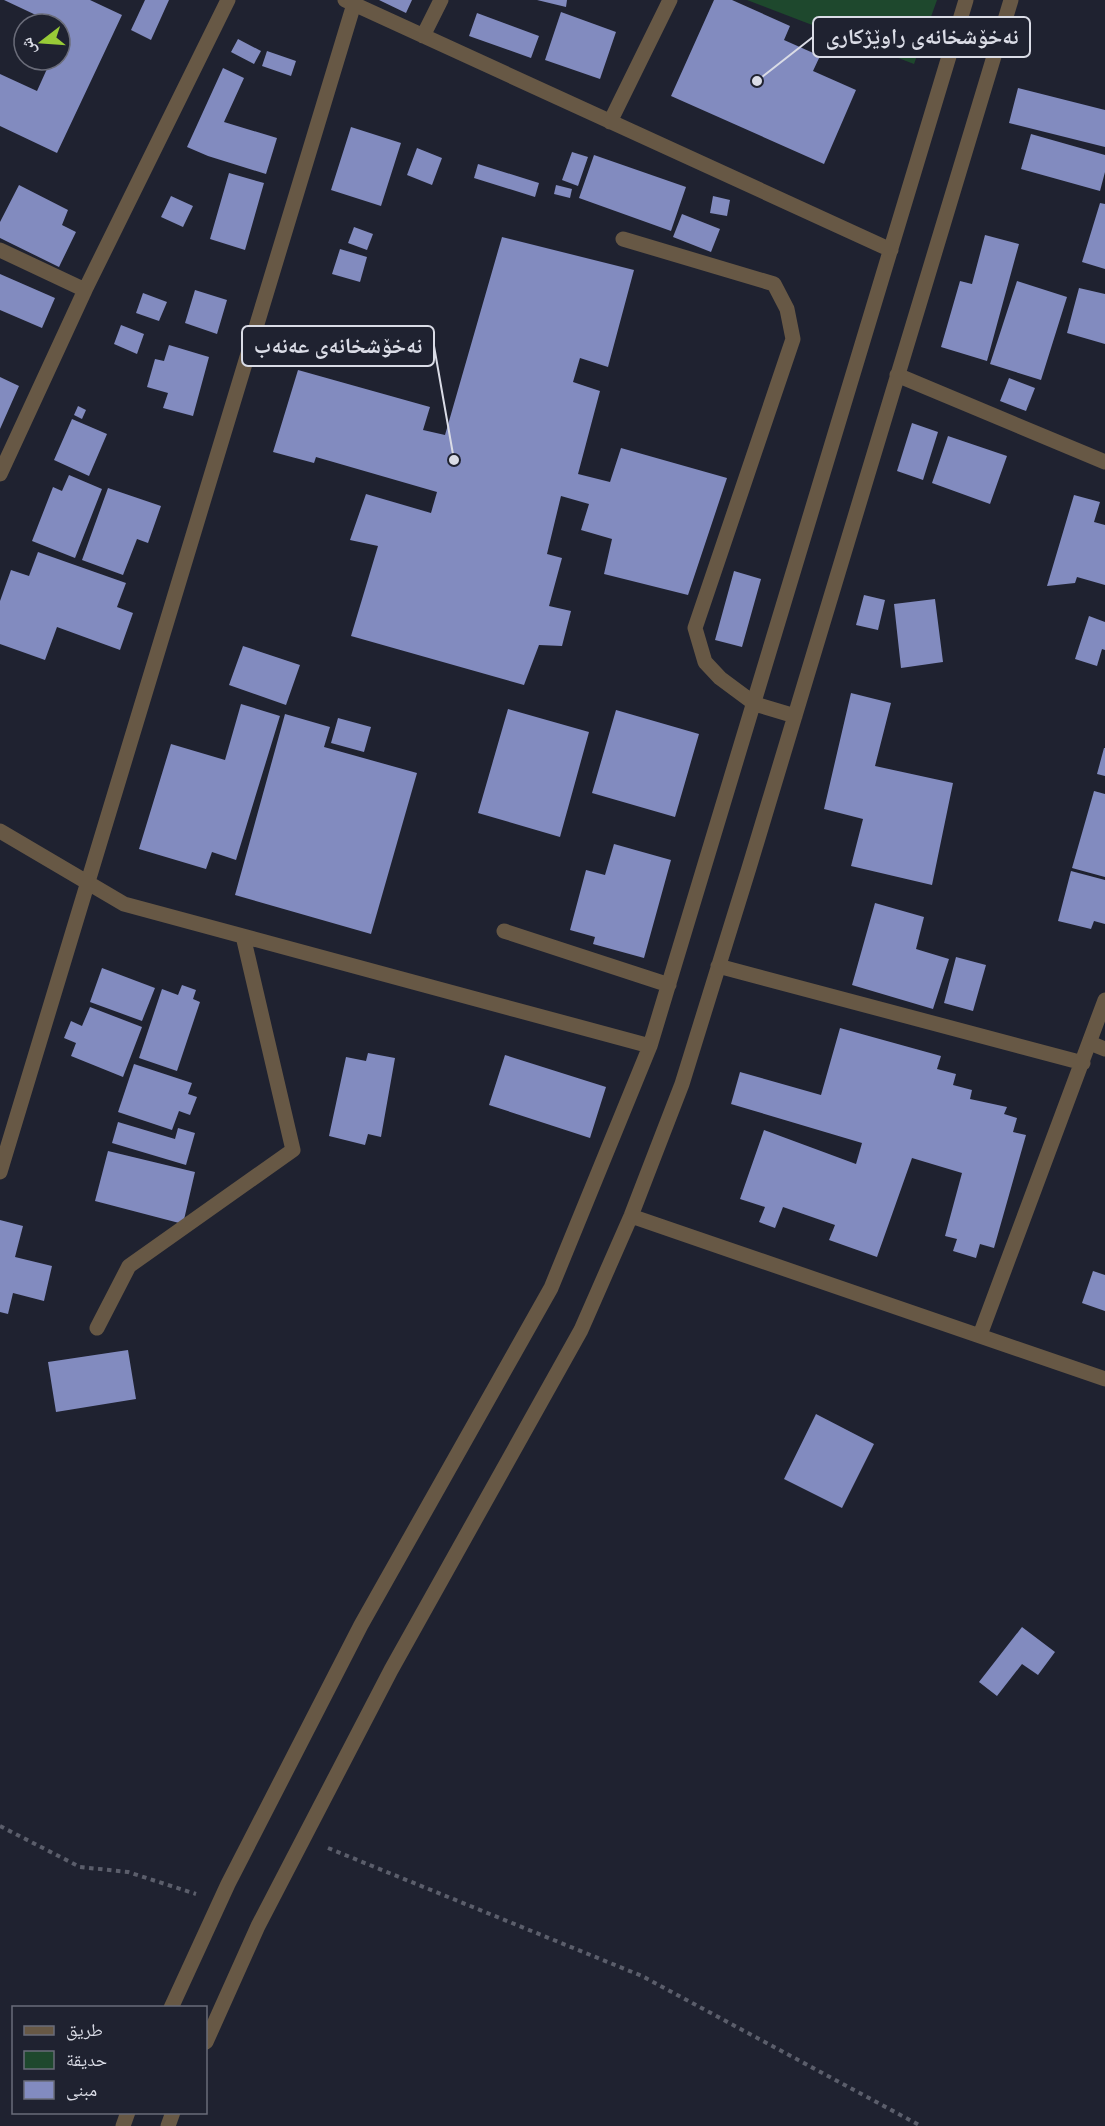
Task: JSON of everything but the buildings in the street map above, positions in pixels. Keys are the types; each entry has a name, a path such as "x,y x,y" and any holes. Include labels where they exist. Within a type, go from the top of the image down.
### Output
{"street":[{"path":"0,474 85,291 228,0"},
{"path":"423,36 441,0"},
{"path":"610,122 670,0"},
{"path":"171,2006 219,1902 361,1625 551,1288 650,1046 966,0"},
{"path":"207,2040 258,1926 391,1670 581,1330 631,1216 682,1084 1011,0"},
{"path":"0,1172 350,2 891,250"},
{"path":"623,239 774,285 787,309 793,339 694,628 705,662 720,678 755,704 795,716"},
{"path":"0,250 85,291"},
{"path":"897,375 1105,462"},
{"path":"0,831 124,903 650,1046"},
{"path":"504,931 669,985"},
{"path":"97,1328 129,1266 293,1150 243,936"},
{"path":"718,966 1083,1063"},
{"path":"980,1335 1105,1000"},
{"path":"1090,1043 1105,1049"},
{"path":"631,1216 1105,1379"}],"path":[{"path":"0,1826 80,1867 128,1872 219,1902"},
{"path":"304,1838 642,1976 921,2126"}],"green space":[{"path":"747,0 937,0 914,64"}],"place":[{"name":"نەخۆشخانەی راوێژکاری","path":"757,81"},
{"name":"نەخۆشخانەی عەنەب","path":"454,460"}]}
